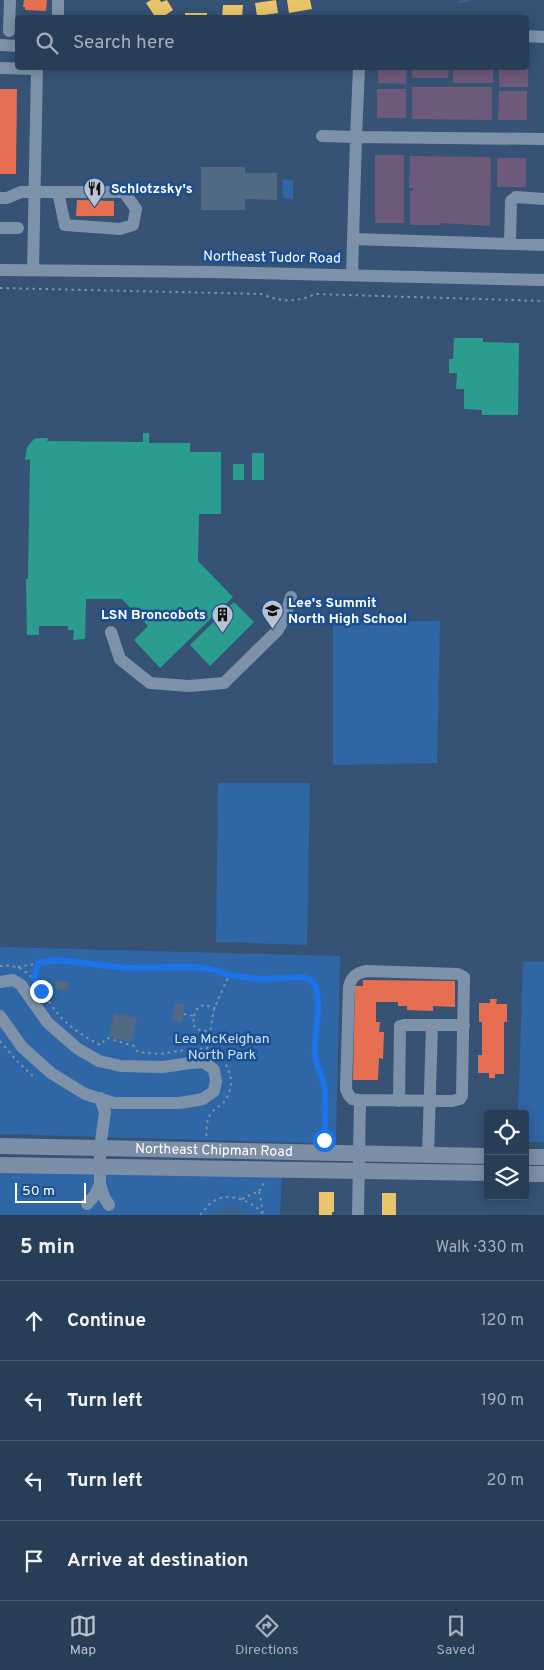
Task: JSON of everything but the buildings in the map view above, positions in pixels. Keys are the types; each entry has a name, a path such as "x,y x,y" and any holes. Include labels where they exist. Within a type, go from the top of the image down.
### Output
{"main road":[{"name":"Northeast Chipman Road","path":"0,1146 484,1156"},
{"path":"529,1157 544,1157"},
{"name":"Northeast Chipman Road","path":"0,1165 484,1173"},
{"path":"529,1174 544,1174"}],"street":[{"path":"9,31 10,0"},
{"path":"58,0 58,15"},
{"path":"529,36 544,36"},
{"path":"0,46 15,46"},
{"path":"0,68 15,68"},
{"path":"33,270 37,70"},
{"path":"352,275 359,70"},
{"path":"322,136 544,138"},
{"path":"0,198 7,198 21,192 58,192 124,192 136,209 133,225 120,229 65,225 58,192"},
{"path":"510,244 511,201 516,197 544,199"},
{"path":"0,228 18,228"},
{"path":"353,239 544,245"},
{"name":"Northeast Tudor Road","path":"0,270 544,280"},
{"path":"110,632 120,659 150,683 189,686 224,684 278,630 285,617 291,597"},
{"path":"367,971 458,974 464,976 462,1096 460,1099 452,1101 360,1100 352,1099 346,1089 350,980 354,976 367,971"},
{"path":"0,982 13,980 21,985 48,1023 61,1036 78,1049 99,1061 121,1066 163,1067 204,1062 214,1070 216,1081 214,1091 203,1099 180,1103 109,1107 100,1098 85,1094 51,1073 22,1047 0,1016"},
{"path":"428,1155 432,1025"},
{"path":"399,1101 400,1026 464,1025"},
{"path":"358,1215 360,1100"},
{"path":"109,1107 100,1148 100,1184 109,1205"},
{"path":"87,1204 95,1195 100,1184"}],"path":[{"path":"0,288 262,294 277,300 302,300 316,294 544,301"},
{"path":"0,966 18,966 56,960 127,968 191,967 211,969 229,975 258,979 303,977 309,979 314,984 317,1014 315,1055 324,1084 327,1110 324,1140"},
{"path":"34,977 38,963"},
{"path":"18,966 34,977 48,1002 60,1016 84,1036 100,1045 107,1038 134,1046 138,1052 160,1054 197,1048 207,1049 215,1008 229,975"},
{"path":"210,1032 196,1029 193,1024 194,1016 198,1007 204,1005 215,1008"},
{"path":"184,1014 194,1016"},
{"path":"0,1042 16,1061 36,1079"},
{"path":"242,1199 259,1191 265,1181"},
{"path":"259,1191 264,1214"},
{"path":"200,1215 212,1202 227,1198 242,1199 253,1203 264,1214"}],"green space":[{"path":"282,179 293,180 293,199 283,198"},
{"path":"440,621 437,763 333,765 333,622"},
{"path":"218,783 310,783 307,945 216,942"},
{"name":"Lea McKeighan North Park","path":"0,947 340,956 336,1144 0,1134"},
{"path":"523,962 544,962 544,1142 529,1142 529,1110 518,1110"},
{"path":"0,1171 282,1176 280,1215 0,1215"}],"shaded area":[{"path":"225,1207 234,1207 252,1215 211,1215"}],"waterway":[{"path":"460,2 468,0"}],"place":[{"name":"Schlotzsky's","path":"95,208"},
{"name":"Lee's Summit North High School","path":"272,630"},
{"name":"LSN Broncobots","path":"222,634"}],"route":[{"path":"41,991 34,977 38,963 56,960 127,968 191,967 211,969 229,975 258,979 303,977 309,979 314,984 316,995 315,1055 324,1084 327,1110 324,1140"}]}
